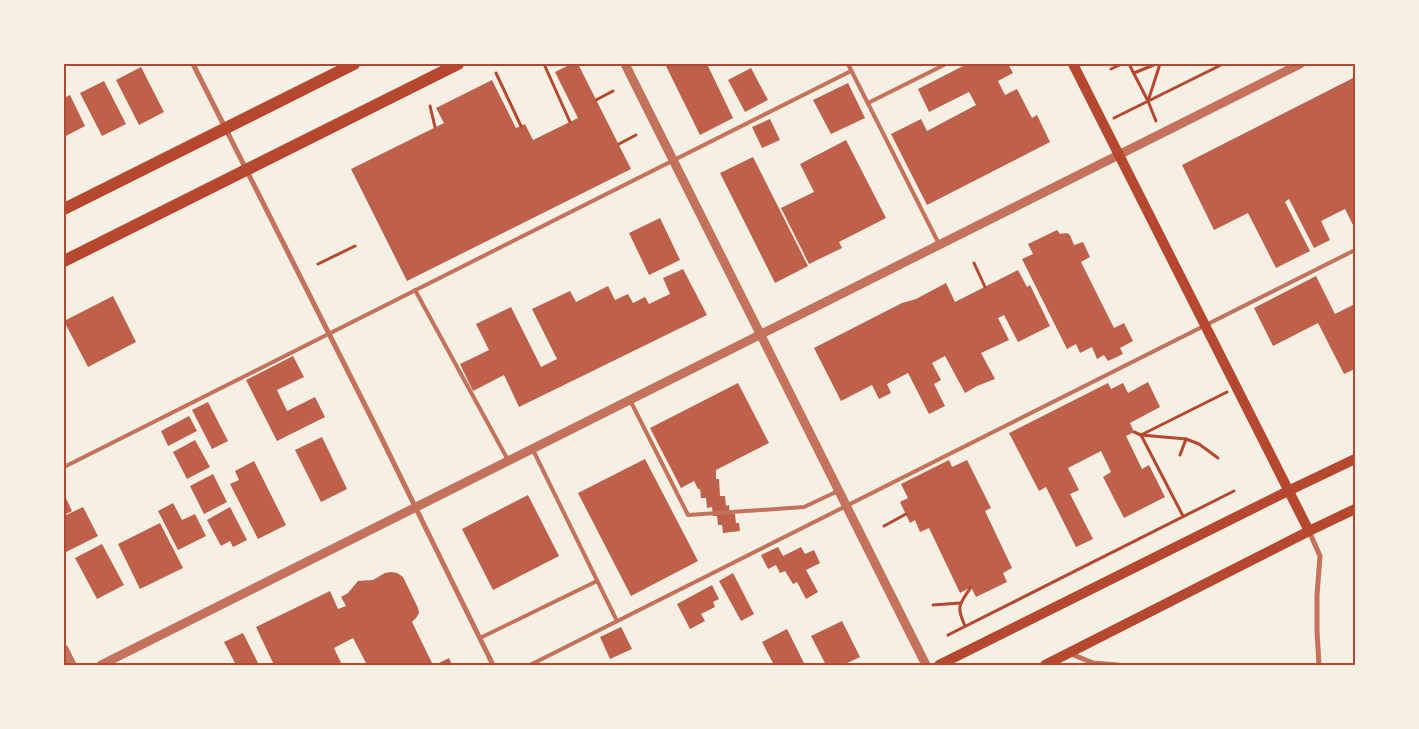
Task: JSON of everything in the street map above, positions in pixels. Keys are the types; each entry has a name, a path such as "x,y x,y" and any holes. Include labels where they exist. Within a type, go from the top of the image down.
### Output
{"main road":[{"path":"64,209 354,64"},
{"path":"64,261 458,64"},
{"path":"1073,64 1309,531"},
{"path":"939,665 1355,459"},
{"path":"1045,665 1355,509"}],"street":[{"path":"193,64 329,333 493,665"},
{"path":"625,64 926,665"},
{"path":"101,665 1300,64"},
{"path":"1309,531 1320,556 1316,631 1319,665"},
{"path":"64,649 72,665"},
{"path":"1069,653 1093,663 1118,665"}],"lane":[{"path":"848,64 940,244"},
{"path":"868,103 946,64"},
{"path":"64,467 851,71"},
{"path":"530,665 1355,250"},
{"path":"415,290 508,460"},
{"path":"630,400 688,515 804,507 839,490"},
{"path":"532,448 617,621"},
{"path":"480,638 597,581"}],"path":[{"path":"544,64 570,122"},
{"path":"1111,69 1122,64"},
{"path":"1129,64 1156,121"},
{"path":"1134,73 1156,64"},
{"path":"1148,101 1160,64"},
{"path":"1103,123 1223,64"},
{"path":"496,73 521,126"},
{"path":"596,100 612,91"},
{"path":"430,106 436,127"},
{"path":"619,144 636,135"},
{"path":"318,264 355,246"},
{"path":"974,263 985,287"},
{"path":"1141,435 1236,388"},
{"path":"1134,432 1141,435 1186,439 1199,444 1218,458"},
{"path":"1141,435 1183,516"},
{"path":"1180,455 1186,439"},
{"path":"1164,481 1167,474"},
{"path":"948,635 1234,490"},
{"path":"884,526 906,514"},
{"path":"965,626 959,614 960,603 971,588"},
{"path":"933,605 960,603"}],"building":[{"path":"571,64 578,64 631,169 407,281 351,169 444,123 436,108 492,80 516,128 525,124 533,140 578,118 555,72"},
{"path":"665,64 707,64 733,118 700,135"},
{"path":"967,64 1008,64 1013,73 998,81 1005,95 1017,89 1032,118 1037,115 1050,142 927,205 891,134 921,119 927,131 976,105 969,92 929,112 918,89"},
{"path":"141,67 164,112 139,125 116,80"},
{"path":"751,68 768,100 745,112 728,80"},
{"path":"1355,77 1355,162 1353,164 1355,169 1355,229 1345,209 1321,221 1330,240 1314,248 1289,199 1285,202 1310,251 1276,268 1248,213 1214,230 1182,165"},
{"path":"104,81 126,124 102,136 80,93"},
{"path":"848,83 865,118 831,134 813,100"},
{"path":"70,95 85,126 64,137 64,98"},
{"path":"770,119 780,140 762,148 752,127"},
{"path":"846,140 886,218 839,242 842,248 809,264 781,208 814,192 800,164"},
{"path":"753,157 808,266 775,283 720,173"},
{"path":"660,218 680,260 649,275 629,233"},
{"path":"1057,230 1060,234 1067,233 1070,235 1074,245 1083,242 1090,257 1081,262 1114,328 1124,323 1133,341 1120,348 1123,354 1108,361 1104,355 1097,359 1092,347 1080,353 1076,344 1067,349 1022,259 1033,254 1028,244"},
{"path":"683,269 707,315 519,407 504,375 473,391 460,364 489,350 476,324 511,307 541,367 557,359 532,309 570,291 576,302 608,286 615,300 628,294 633,303 645,297 649,304 670,294 663,278"},
{"path":"1018,270 1027,287 1030,285 1050,326 1018,342 1004,315 998,318 1009,340 981,353 995,379 965,393 945,356 932,363 941,380 934,384 945,406 929,414 908,373 887,384 891,393 879,399 872,385 841,401 814,348 946,283 955,302"},
{"path":"1316,276 1335,314 1355,304 1355,369 1344,374 1318,323 1273,346 1254,308"},
{"path":"113,296 136,342 88,367 64,321"},
{"path":"293,356 304,377 277,390 287,411 315,397 325,417 277,441 246,380"},
{"path":"1148,382 1160,407 1130,423 1134,432 1126,436 1142,469 1149,465 1165,497 1124,518 1103,477 1111,472 1101,451 1068,468 1079,490 1070,494 1093,539 1076,547 1046,487 1039,491 1009,433 1108,383 1111,389 1123,383 1128,393"},
{"path":"738,383 769,443 716,470 716,479 719,479 720,496 725,496 726,506 729,505 730,514 735,514 736,523 739,523 740,531 723,533 722,525 718,525 717,516 713,516 712,507 707,508 706,498 701,498 700,489 698,489 694,481 681,488 650,428"},
{"path":"208,402 228,441 212,449 192,410"},
{"path":"189,416 197,431 168,446 161,431"},
{"path":"322,437 347,489 321,502 295,450"},
{"path":"195,440 210,467 187,479 173,452"},
{"path":"645,459 698,561 631,596 578,493"},
{"path":"949,460 952,467 967,460 991,508 985,511 1012,568 1003,573 1007,582 976,597 971,587 960,593 929,528 920,532 915,520 910,523 900,502 908,498 901,484"},
{"path":"254,461 286,525 258,539 230,484 239,480 235,471"},
{"path":"213,474 227,502 204,514 190,486"},
{"path":"64,494 72,511 64,515"},
{"path":"528,495 559,556 493,590 462,529"},
{"path":"173,503 182,520 195,514 206,536 178,550 158,511"},
{"path":"83,507 98,536 64,553 64,516"},
{"path":"230,507 247,540 233,547 230,541 221,546 207,520"},
{"path":"160,523 183,568 140,589 118,544"},
{"path":"102,544 124,585 97,599 75,558"},
{"path":"778,547 783,556 801,547 805,554 814,550 820,563 806,570 818,592 806,599 797,582 793,584 785,571 780,573 776,565 768,569 761,555"},
{"path":"391,572 403,577 418,608 419,613 412,622 433,665 367,665 353,638 334,648 342,665 274,665 256,627 330,591 338,609 346,606 341,597 348,593 358,581 373,580 385,573"},
{"path":"733,573 754,614 741,621 719,581"},
{"path":"712,585 719,599 713,602 715,607 701,614 705,621 690,629 677,604"},
{"path":"842,621 860,657 843,665 826,665 811,636"},
{"path":"621,627 632,649 610,659 600,637"},
{"path":"787,629 805,665 774,665 762,642"},
{"path":"243,633 259,665 236,665 224,642"},
{"path":"449,658 452,665 435,665"}]}
